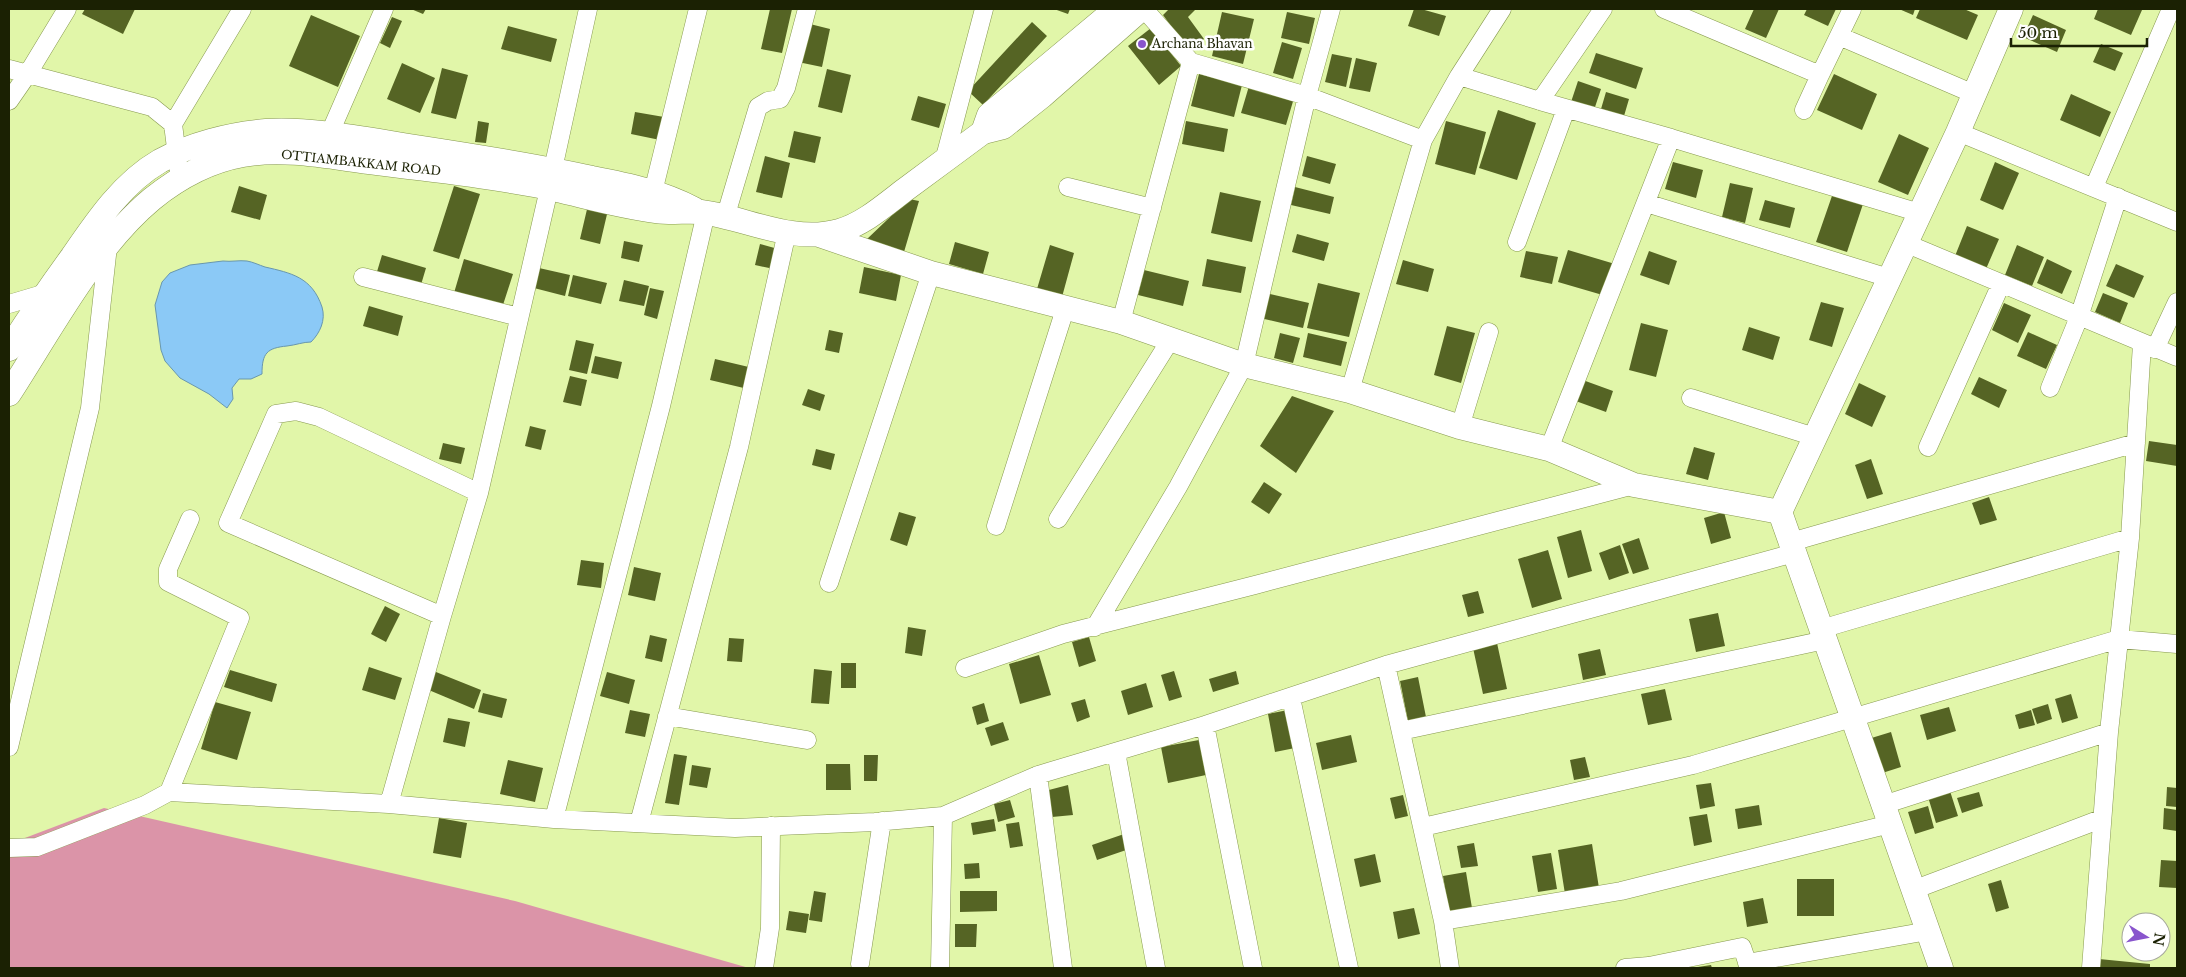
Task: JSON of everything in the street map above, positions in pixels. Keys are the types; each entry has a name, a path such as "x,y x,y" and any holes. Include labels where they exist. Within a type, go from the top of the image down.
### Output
{"street":[{"path":"9,101 27,75 66,9"},
{"path":"180,180 174,124 242,9"},
{"path":"329,135 384,9"},
{"path":"389,804 479,493 588,9"},
{"path":"653,192 698,9"},
{"path":"554,819 710,215 758,107 768,101 780,99 786,88 807,9"},
{"name":"OTTIAMBAKKAM ROAD","path":"983,132 989,115 1116,9"},
{"path":"1142,9 1191,62 1307,96 1423,140"},
{"name":"OTTIAMBAKKAM ROAD","path":"9,349 46,292 105,210 133,182 158,162 186,148 266,131 295,131 329,135 466,154 551,179 638,208 710,215 787,232 819,235 842,230 871,216 983,132 1003,127 1090,56 1142,9"},
{"path":"1095,627 1178,487 1244,365 1307,96 1331,9"},
{"path":"1350,392 1423,140 1459,76 1502,9"},
{"path":"1540,101 1603,9"},
{"path":"1664,9 1820,75"},
{"path":"1804,110 1852,9"},
{"path":"1941,968 1780,512 1958,132 2011,9"},
{"path":"2094,187 2171,9"},
{"path":"944,161 980,10"},
{"path":"1839,36 1974,94"},
{"path":"1121,322 1191,62"},
{"path":"9,69 152,106 174,124"},
{"path":"1459,76 1920,213"},
{"path":"1517,242 1566,109"},
{"path":"1958,132 2177,222"},
{"path":"1549,449 1671,138"},
{"name":"OTTIAMBAKKAM ROAD","path":"9,394 90,269 127,222 153,198 180,180 213,163 243,155 271,153 308,155 487,177 551,179 653,192 678,200 710,215"},
{"path":"1068,187 1152,208"},
{"path":"2050,388 2079,317 2118,197"},
{"path":"1646,202 1890,278"},
{"path":"639,823 739,447 787,232"},
{"path":"819,235 932,273 1066,306 1121,322 1244,365 1350,392 1460,427 1549,449 1634,485 1780,512"},
{"path":"1905,243 2149,347 2177,357"},
{"path":"9,747 90,408 108,246"},
{"path":"829,583 932,273"},
{"path":"362,277 519,317"},
{"path":"1928,447 2001,284"},
{"path":"9,304 46,292"},
{"path":"2091,968 2101,819 2130,538 2136,444 2149,347 2177,302"},
{"path":"996,526 1066,306"},
{"path":"1460,427 1489,332"},
{"path":"1058,519 1171,339"},
{"path":"1691,398 1815,437"},
{"path":"442,616 228,523 276,414 296,411 319,417 479,493"},
{"path":"9,848 37,847 145,805 169,792 389,804 554,819 735,828 943,816 1038,775 1291,698 1386,665 1793,547 2136,444"},
{"path":"964,668 1063,634 1634,485"},
{"path":"169,792 240,618 168,582 168,569 190,519"},
{"path":"1401,731 1823,634 2130,538"},
{"path":"1423,827 1693,765 2119,639 2177,644"},
{"path":"1386,665 1443,921 1450,968"},
{"path":"1291,698 1349,968"},
{"path":"667,716 806,740"},
{"path":"1205,725 1253,968"},
{"path":"1443,921 1621,891 1887,814 2109,732"},
{"path":"1116,752 1156,968"},
{"path":"1038,775 1063,968"},
{"path":"940,968 943,816"},
{"path":"1913,890 2101,819"},
{"path":"860,964 882,821"},
{"path":"764,968 770,928 771,826"},
{"path":"1625,968 1649,966 1742,947 1748,966 1928,931"}],"shaded area":[{"path":"104,808 515,901 749,968 9,968 9,844"}],"water":[{"path":"223,261 249,261 300,278 313,289 323,312 323,321 317,335 311,342 270,350 263,361 262,374 251,379 239,379 232,388 233,399 227,408 209,394 180,378 165,361 161,350 155,305 162,282 170,273 190,265"}],"building":[{"path":"85,9 135,9 123,34 82,14"},
{"path":"411,9 426,9 423,14"},
{"path":"770,9 792,9 782,53 761,49"},
{"path":"1054,9 1070,9 1068,14"},
{"path":"1169,9 1196,9 1188,17 1204,39 1190,52 1163,15"},
{"path":"1414,9 1446,16 1439,36 1408,26"},
{"path":"1754,9 1779,9 1766,38 1745,29"},
{"path":"1807,9 1836,9 1828,26 1804,15"},
{"path":"1899,9 1915,9 1913,15"},
{"path":"1920,9 1964,9 1978,15 1967,40 1916,18"},
{"path":"2098,9 2142,10 2131,35 2094,19"},
{"path":"1222,12 1254,19 1243,64 1212,56"},
{"path":"1287,12 1315,18 1309,44 1281,38"},
{"path":"311,15 360,36 338,87 289,66"},
{"path":"2033,15 2066,30 2057,52 2023,37"},
{"path":"392,17 402,21 390,48 380,43"},
{"path":"1032,22 1047,36 983,105 968,91"},
{"path":"806,23 830,29 822,67 798,62"},
{"path":"508,26 557,39 551,62 501,49"},
{"path":"1151,28 1181,66 1159,85 1128,46"},
{"path":"1282,42 1302,48 1293,79 1273,73"},
{"path":"2101,44 2123,53 2115,71 2093,62"},
{"path":"1596,53 1643,68 1636,89 1589,73"},
{"path":"1332,54 1352,58 1346,87 1325,82"},
{"path":"1356,58 1377,63 1370,92 1349,88"},
{"path":"402,63 435,78 420,113 387,99"},
{"path":"442,68 468,75 456,119 431,113"},
{"path":"827,69 851,75 842,113 818,107"},
{"path":"1199,74 1242,85 1234,117 1191,106"},
{"path":"1834,74 1877,94 1862,130 1817,110"},
{"path":"1578,81 1601,89 1594,110 1571,102"},
{"path":"1249,86 1294,98 1286,125 1241,113"},
{"path":"1606,92 1629,99 1624,116 1601,109"},
{"path":"2071,94 2111,112 2100,137 2060,120"},
{"path":"918,96 946,104 939,128 911,120"},
{"path":"1498,110 1536,123 1517,180 1479,168"},
{"path":"635,112 664,117 660,140 631,134"},
{"path":"478,121 489,123 486,143 475,142"},
{"path":"1186,121 1228,129 1224,152 1182,144"},
{"path":"1446,121 1486,132 1475,175 1435,164"},
{"path":"794,131 821,137 815,163 788,157"},
{"path":"1899,134 1929,148 1908,195 1878,182"},
{"path":"765,156 790,163 782,198 756,192"},
{"path":"1307,156 1336,164 1330,184 1302,176"},
{"path":"1673,162 1703,170 1696,198 1665,189"},
{"path":"1995,162 2019,173 2003,210 1980,200"},
{"path":"1730,183 1753,188 1745,223 1722,217"},
{"path":"239,186 267,195 260,220 231,212"},
{"path":"454,186 480,194 459,259 433,251"},
{"path":"1295,187 1334,197 1330,214 1291,205"},
{"path":"1220,192 1261,201 1252,242 1211,233"},
{"path":"1833,193 1863,204 1847,252 1816,242"},
{"path":"909,199 919,201 904,252 866,240"},
{"path":"1765,200 1795,208 1790,228 1759,220"},
{"path":"588,205 608,210 600,244 580,239"},
{"path":"1967,226 1999,239 1986,269 1955,256"},
{"path":"1297,234 1329,243 1324,261 1292,252"},
{"path":"624,241 643,245 639,262 621,258"},
{"path":"955,242 989,252 983,274 949,264"},
{"path":"760,244 778,249 774,269 755,265"},
{"path":"1050,245 1074,253 1062,297 1037,289"},
{"path":"2017,245 2044,257 2032,286 2005,275"},
{"path":"1568,250 1615,264 1606,296 1558,282"},
{"path":"1526,251 1558,257 1552,284 1520,277"},
{"path":"1649,251 1677,261 1669,285 1640,275"},
{"path":"382,255 426,268 420,288 376,275"},
{"path":"464,259 513,274 502,308 454,293"},
{"path":"1207,259 1246,267 1241,293 1202,286"},
{"path":"2047,259 2072,271 2062,294 2037,283"},
{"path":"1403,260 1434,269 1428,292 1396,284"},
{"path":"2116,264 2144,276 2134,298 2106,286"},
{"path":"864,267 901,275 896,301 859,293"},
{"path":"539,268 570,275 565,296 534,288"},
{"path":"1144,270 1189,281 1183,306 1138,295"},
{"path":"573,275 607,283 601,304 568,296"},
{"path":"624,280 649,286 644,306 619,301"},
{"path":"1318,283 1360,293 1349,337 1307,328"},
{"path":"650,288 664,291 657,319 644,315"},
{"path":"1266,293 1309,303 1303,328 1260,318"},
{"path":"2103,293 2128,303 2120,323 2095,312"},
{"path":"1821,302 1844,308 1832,347 1809,340"},
{"path":"2004,303 2031,315 2018,343 1992,330"},
{"path":"369,306 403,316 398,336 363,326"},
{"path":"1641,323 1668,330 1656,377 1629,370"},
{"path":"1447,326 1475,333 1461,383 1434,375"},
{"path":"1749,327 1780,337 1773,360 1742,350"},
{"path":"829,330 843,333 839,353 825,350"},
{"path":"2028,332 2057,345 2046,369 2017,356"},
{"path":"1280,333 1300,338 1293,363 1274,358"},
{"path":"1308,333 1347,342 1341,366 1303,357"},
{"path":"576,340 594,344 587,374 569,370"},
{"path":"595,356 622,362 618,379 591,373"},
{"path":"715,359 753,368 748,389 710,380"},
{"path":"570,376 587,380 581,406 563,402"},
{"path":"1979,377 2007,390 1999,408 1971,394"},
{"path":"1580,379 1613,391 1606,412 1573,400"},
{"path":"1859,383 1886,396 1872,427 1845,414"},
{"path":"808,389 825,395 820,411 802,405"},
{"path":"1292,396 1334,411 1296,473 1260,446"},
{"path":"530,426 546,430 541,450 525,446"},
{"path":"2149,441 2177,445 2177,466 2146,461"},
{"path":"443,443 465,448 461,464 439,459"},
{"path":"1694,447 1715,453 1708,480 1686,474"},
{"path":"816,449 835,454 831,470 812,465"},
{"path":"1871,459 1883,494 1867,499 1855,465"},
{"path":"1264,482 1282,494 1269,514 1251,502"},
{"path":"1989,497 1997,520 1980,525 1972,503"},
{"path":"899,512 916,517 907,546 890,540"},
{"path":"1724,512 1731,538 1711,544 1704,518"},
{"path":"1581,530 1592,571 1568,578 1557,537"},
{"path":"1639,538 1649,569 1633,574 1622,544"},
{"path":"1620,545 1629,573 1609,580 1599,553"},
{"path":"1548,550 1562,599 1532,608 1518,559"},
{"path":"581,560 604,563 601,588 577,585"},
{"path":"634,567 661,573 655,601 628,595"},
{"path":"1478,591 1484,613 1468,617 1462,595"},
{"path":"385,606 400,614 386,642 371,634"},
{"path":"1718,613 1725,646 1696,652 1689,619"},
{"path":"908,627 926,630 922,656 905,653"},
{"path":"650,635 667,639 662,662 645,658"},
{"path":"1089,637 1096,661 1079,667 1072,642"},
{"path":"729,638 744,639 742,662 727,661"},
{"path":"1497,643 1507,689 1483,694 1473,648"},
{"path":"1600,649 1606,675 1583,680 1578,654"},
{"path":"1039,655 1051,695 1020,704 1009,664"},
{"path":"841,663 856,663 856,688 841,688"},
{"path":"369,667 402,678 395,700 362,690"},
{"path":"814,669 832,671 829,704 811,703"},
{"path":"230,670 277,684 272,702 224,687"},
{"path":"431,670 481,690 474,709 424,688"},
{"path":"1174,671 1182,697 1169,701 1161,675"},
{"path":"1236,671 1239,684 1213,692 1209,679"},
{"path":"607,672 635,680 629,704 600,696"},
{"path":"1418,677 1426,717 1408,721 1400,681"},
{"path":"1146,683 1153,707 1128,715 1121,691"},
{"path":"1665,689 1672,720 1648,725 1641,694"},
{"path":"483,693 507,699 502,718 478,712"},
{"path":"2071,694 2078,718 2062,723 2055,699"},
{"path":"1085,699 1090,717 1077,722 1071,703"},
{"path":"215,702 251,712 237,760 201,749"},
{"path":"984,703 989,721 977,725 972,707"},
{"path":"2048,704 2052,719 2037,724 2032,709"},
{"path":"1949,707 1956,731 1927,740 1920,715"},
{"path":"630,710 650,714 645,737 625,733"},
{"path":"1288,710 1295,748 1275,752 1268,714"},
{"path":"2031,710 2035,725 2019,729 2015,715"},
{"path":"448,718 470,722 465,747 443,742"},
{"path":"1003,722 1009,740 991,746 985,728"},
{"path":"1891,732 1901,767 1876,775 1865,740"},
{"path":"1351,735 1357,762 1322,770 1316,743"},
{"path":"1199,740 1206,775 1168,783 1161,747"},
{"path":"674,754 687,756 679,805 665,803"},
{"path":"864,755 878,755 877,781 864,781"},
{"path":"1585,757 1590,777 1574,780 1570,760"},
{"path":"508,760 543,768 535,802 500,794"},
{"path":"826,764 850,764 851,790 826,790"},
{"path":"692,765 711,768 707,788 689,785"},
{"path":"1711,783 1715,806 1700,809 1696,785"},
{"path":"1068,785 1073,815 1052,817 1045,791"},
{"path":"2167,787 2177,788 2177,807 2166,806"},
{"path":"1950,791 1958,816 1936,823 1928,797"},
{"path":"1979,792 1983,806 1962,813 1957,798"},
{"path":"1403,795 1408,816 1395,819 1390,798"},
{"path":"1010,800 1015,817 998,822 994,804"},
{"path":"1759,805 1762,825 1738,829 1735,809"},
{"path":"1928,806 1934,828 1915,834 1908,812"},
{"path":"2164,808 2177,810 2177,831 2163,829"},
{"path":"1707,814 1712,842 1694,846 1689,817"},
{"path":"439,818 467,823 461,858 433,853"},
{"path":"994,819 996,831 973,835 971,823"},
{"path":"1019,822 1023,846 1010,848 1006,824"},
{"path":"1127,833 1132,848 1097,860 1092,845"},
{"path":"1474,843 1478,866 1461,868 1457,846"},
{"path":"1592,844 1599,888 1565,894 1558,850"},
{"path":"1551,853 1557,889 1538,892 1532,856"},
{"path":"1375,854 1381,882 1360,887 1354,859"},
{"path":"2161,860 2177,861 2177,888 2159,887"},
{"path":"979,863 980,878 965,879 964,864"},
{"path":"1466,872 1472,908 1449,912 1443,876"},
{"path":"1797,879 1834,879 1834,916 1797,916"},
{"path":"2001,880 2009,908 1996,912 1988,884"},
{"path":"814,891 826,893 822,922 809,920"},
{"path":"960,891 997,891 997,911 960,912"},
{"path":"1763,898 1768,923 1747,927 1743,902"},
{"path":"1414,908 1420,934 1398,939 1393,912"},
{"path":"789,911 809,914 806,933 786,930"},
{"path":"955,924 977,924 976,947 955,947"},
{"path":"2099,959 2150,964 2150,968 2098,968"},
{"path":"1711,965 1712,968 1698,967"}],"place":[{"name":"Archana Bhavan","path":"1142,44"}]}
